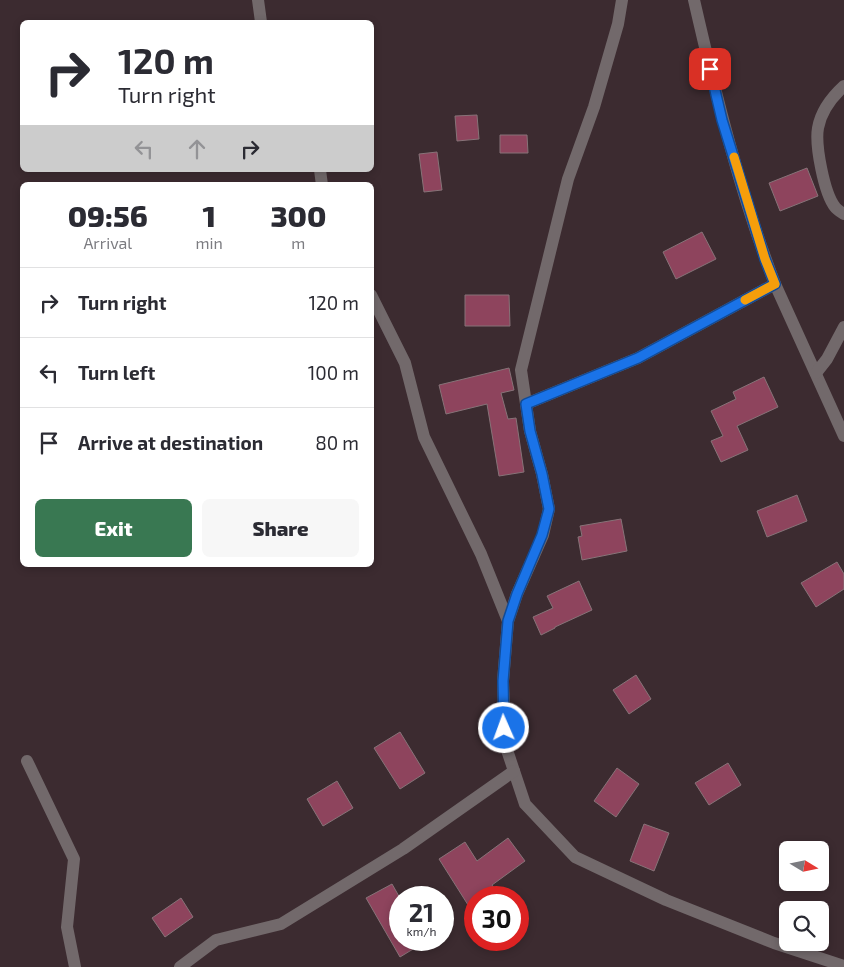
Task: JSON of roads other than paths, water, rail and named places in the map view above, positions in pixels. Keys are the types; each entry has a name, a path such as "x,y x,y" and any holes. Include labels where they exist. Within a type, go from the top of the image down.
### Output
{"street":[{"path":"258,0 261,20"},
{"path":"622,0 618,24 594,107 568,179 521,370 530,431 549,509 542,535 517,594 508,621 503,681 505,744 525,804 575,857 666,900 774,943 844,966"},
{"path":"694,0 722,120 765,259 844,436"},
{"path":"844,86 829,100 818,126 817,145 824,179 835,207 844,214"},
{"path":"526,404 638,358 775,284"},
{"path":"374,302 405,362 424,437 481,554 508,621"},
{"path":"816,373 827,359 844,327"},
{"path":"28,761 74,859 67,927 75,967"},
{"path":"180,967 216,940 281,924 403,849 514,771"}]}
